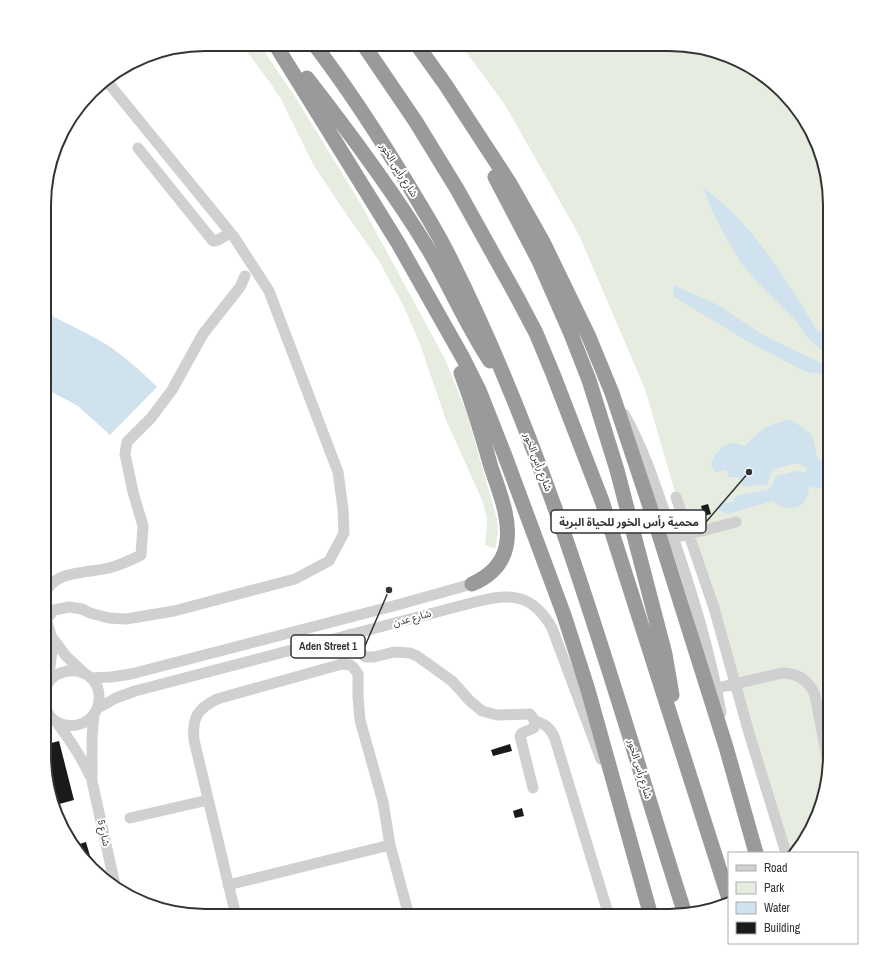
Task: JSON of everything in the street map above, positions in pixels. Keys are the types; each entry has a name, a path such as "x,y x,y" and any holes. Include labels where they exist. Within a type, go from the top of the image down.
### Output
{"highway":[{"path":"279,51 398,243 463,358 479,390 564,615 588,690 649,909"},
{"path":"285,51 347,132 428,248 488,358 512,393"},
{"name":"شارع رأس الخور","path":"319,51 370,122 425,212 449,256 495,352 512,393 571,551 684,908"},
{"path":"368,51 416,122 457,189 514,290 536,333 565,403 602,502 728,896"},
{"path":"421,51 445,84 509,182 543,242 589,337 612,394 659,535 726,747 756,852"},
{"path":"469,122 486,159 539,261 571,334 589,380 615,462 665,654 672,690 672,718"},
{"path":"440,318 472,401 499,492 507,526 506,547 500,561 486,576 472,584"},
{"path":"674,909 675,883"}],"street":[{"path":"51,613 54,610 68,607 126,620 174,611 295,579 329,561 344,533 343,508 336,464 269,291 230,232 109,84"},
{"path":"138,148 213,241 218,240 230,232"},
{"path":"51,586 63,576 109,568 127,562 141,555 143,526 133,492 125,454 128,442 151,418 172,390 203,334 240,287 245,276"},
{"path":"612,394 630,425 650,468 674,538 707,646 717,688 726,747"},
{"path":"676,496 714,608 735,684 786,852"},
{"path":"674,538 736,522"},
{"name":"شارع عدن","path":"51,680 55,675 64,671 75,670 88,676 111,677 131,674 472,584"},
{"name":"شارع عدن","path":"51,720 64,726 73,726 84,723 96,712 116,698 135,691 493,597 512,596 527,602 540,611 546,617 552,628 600,756 616,788"},
{"path":"352,634 359,652 366,657 374,657 394,652 417,656 449,678 470,701 482,711 497,715 530,714 535,721 548,727 556,740 607,909"},
{"path":"51,635 66,656 88,676"},
{"path":"51,635 51,657"},
{"path":"234,909 194,740 193,726 197,714 204,706 224,697 346,664 353,667 358,674 360,720 383,802 390,845 407,909"},
{"path":"717,688 782,673 793,674 807,682 815,695 823,737"},
{"name":"شارع 5","path":"88,676 97,687 100,698 92,737 92,781"},
{"name":"شارع 5","path":"51,720 71,740 92,781 114,879"},
{"path":"533,788 520,736 522,733 533,729 535,721"},
{"path":"130,818 208,800"},
{"path":"228,885 390,845"}],"green space":[{"path":"246,51 264,51 294,95 362,206 445,359 467,414 497,519 498,534 495,549 485,545 487,518 482,500 446,420 420,344 404,307 379,261 313,164 281,99"},
{"path":"465,51 689,52 709,56 728,63 763,83 778,96 791,111 807,137 815,156 823,195 823,765 815,804 807,823 788,852 783,852 645,389 579,235 505,105"}],"water":[{"path":"703,187 733,213 760,244 790,287 818,332 823,331 823,352 807,337 797,322 758,283 741,263 710,206"},
{"path":"673,285 718,305 763,335 823,364 823,375 804,371 747,341 674,297"},
{"path":"51,316 115,350 157,387 110,435 78,406 51,392"},
{"path":"792,420 812,435 818,460 823,461 823,487 816,489 814,486 809,488 805,501 796,507 784,507 772,501 728,514 719,510 719,504 732,502 736,496 770,489 776,476 796,471 806,472 808,469 798,463 773,469 767,485 743,486 738,477 729,477 726,470 715,472 711,464 716,454 724,445 732,443 745,446 760,431 785,421"}],"building":[{"path":"708,504 711,514 704,516 701,506"},
{"path":"59,741 74,800 59,804 52,775 51,743"},
{"path":"510,744 512,751 493,756 491,750"},
{"path":"522,808 524,816 515,818 513,811"},
{"path":"86,842 90,858 83,849 80,844"}],"place":[{"name":"محمية رأس الخور للحياة البرية","path":"749,472"},
{"name":"Aden Street 1","path":"389,590"}]}
